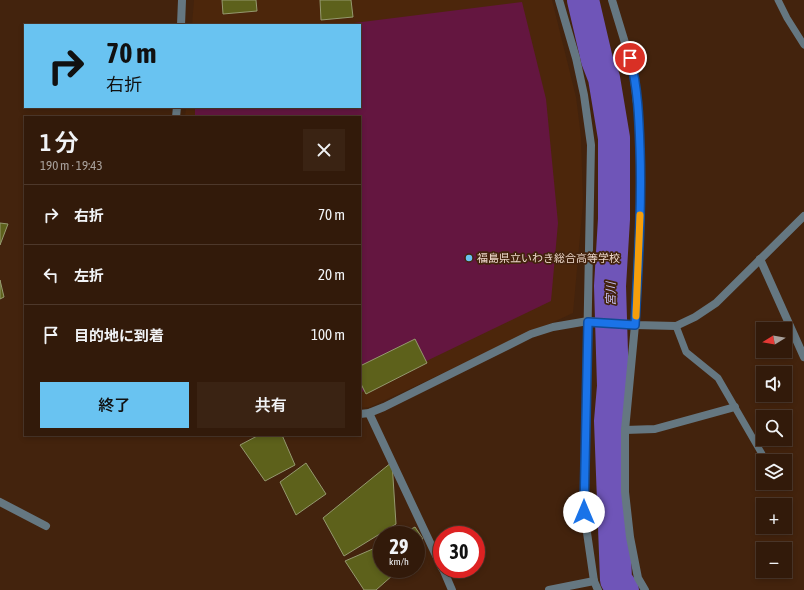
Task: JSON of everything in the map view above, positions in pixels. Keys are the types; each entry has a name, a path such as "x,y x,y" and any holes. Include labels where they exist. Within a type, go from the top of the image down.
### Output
{"street":[{"path":"181,24 182,0"},
{"path":"559,0 576,58 584,95 591,145 584,512 594,581 598,590"},
{"path":"612,0 633,69 639,121 641,192 625,430 625,492 630,537 638,578 645,590"},
{"path":"361,414 369,413 531,334 553,327 588,322 676,326 695,317 716,303 804,216"},
{"path":"760,259 804,357"},
{"path":"625,430 655,429 735,407"},
{"path":"369,413 433,549"},
{"path":"0,502 46,526"},
{"path":"447,578 452,590"},
{"path":"549,590 594,581"}],"lane":[{"path":"778,0 786,18 804,45"},
{"path":"676,326 686,352 718,378 762,454"}],"shaded area":[{"name":"福島県立いわき総合高等学校","path":"194,0 552,0 576,97 581,137 583,203 573,313 370,407 361,408 361,116 185,116 186,108 361,108 361,24 192,24"},
{"name":"福島県立いわき総合高等学校","path":"522,2 546,99 558,223 551,301 361,393 361,116 195,116 195,108 361,108 361,24 346,24"}],"building":[{"path":"222,0 256,0 257,11 223,14"},
{"path":"320,0 351,0 353,17 321,20"},
{"path":"0,223 8,224 0,245"},
{"path":"0,280 4,297 0,299"},
{"path":"415,339 427,363 366,394 361,384 361,366"},
{"path":"257,436 282,436 295,465 265,481 240,445"},
{"path":"392,462 396,524 393,526 373,526 373,538 344,556 323,518"},
{"path":"306,463 326,494 296,515 280,482"},
{"path":"373,549 373,578 390,578 376,590 364,590 345,561"}],"waterway":[{"name":"宮川","path":"583,0 597,60 604,78 614,138 614,219 610,286 613,386 610,421 616,580 623,590"}],"slow traffic":[{"path":"636,316 640,215"}],"place":[{"name":"福島県立いわき総合高等学校","path":"469,258"}],"route":[{"path":"584,512 588,322 635,325 641,192 639,121 633,69 630,58"}]}
